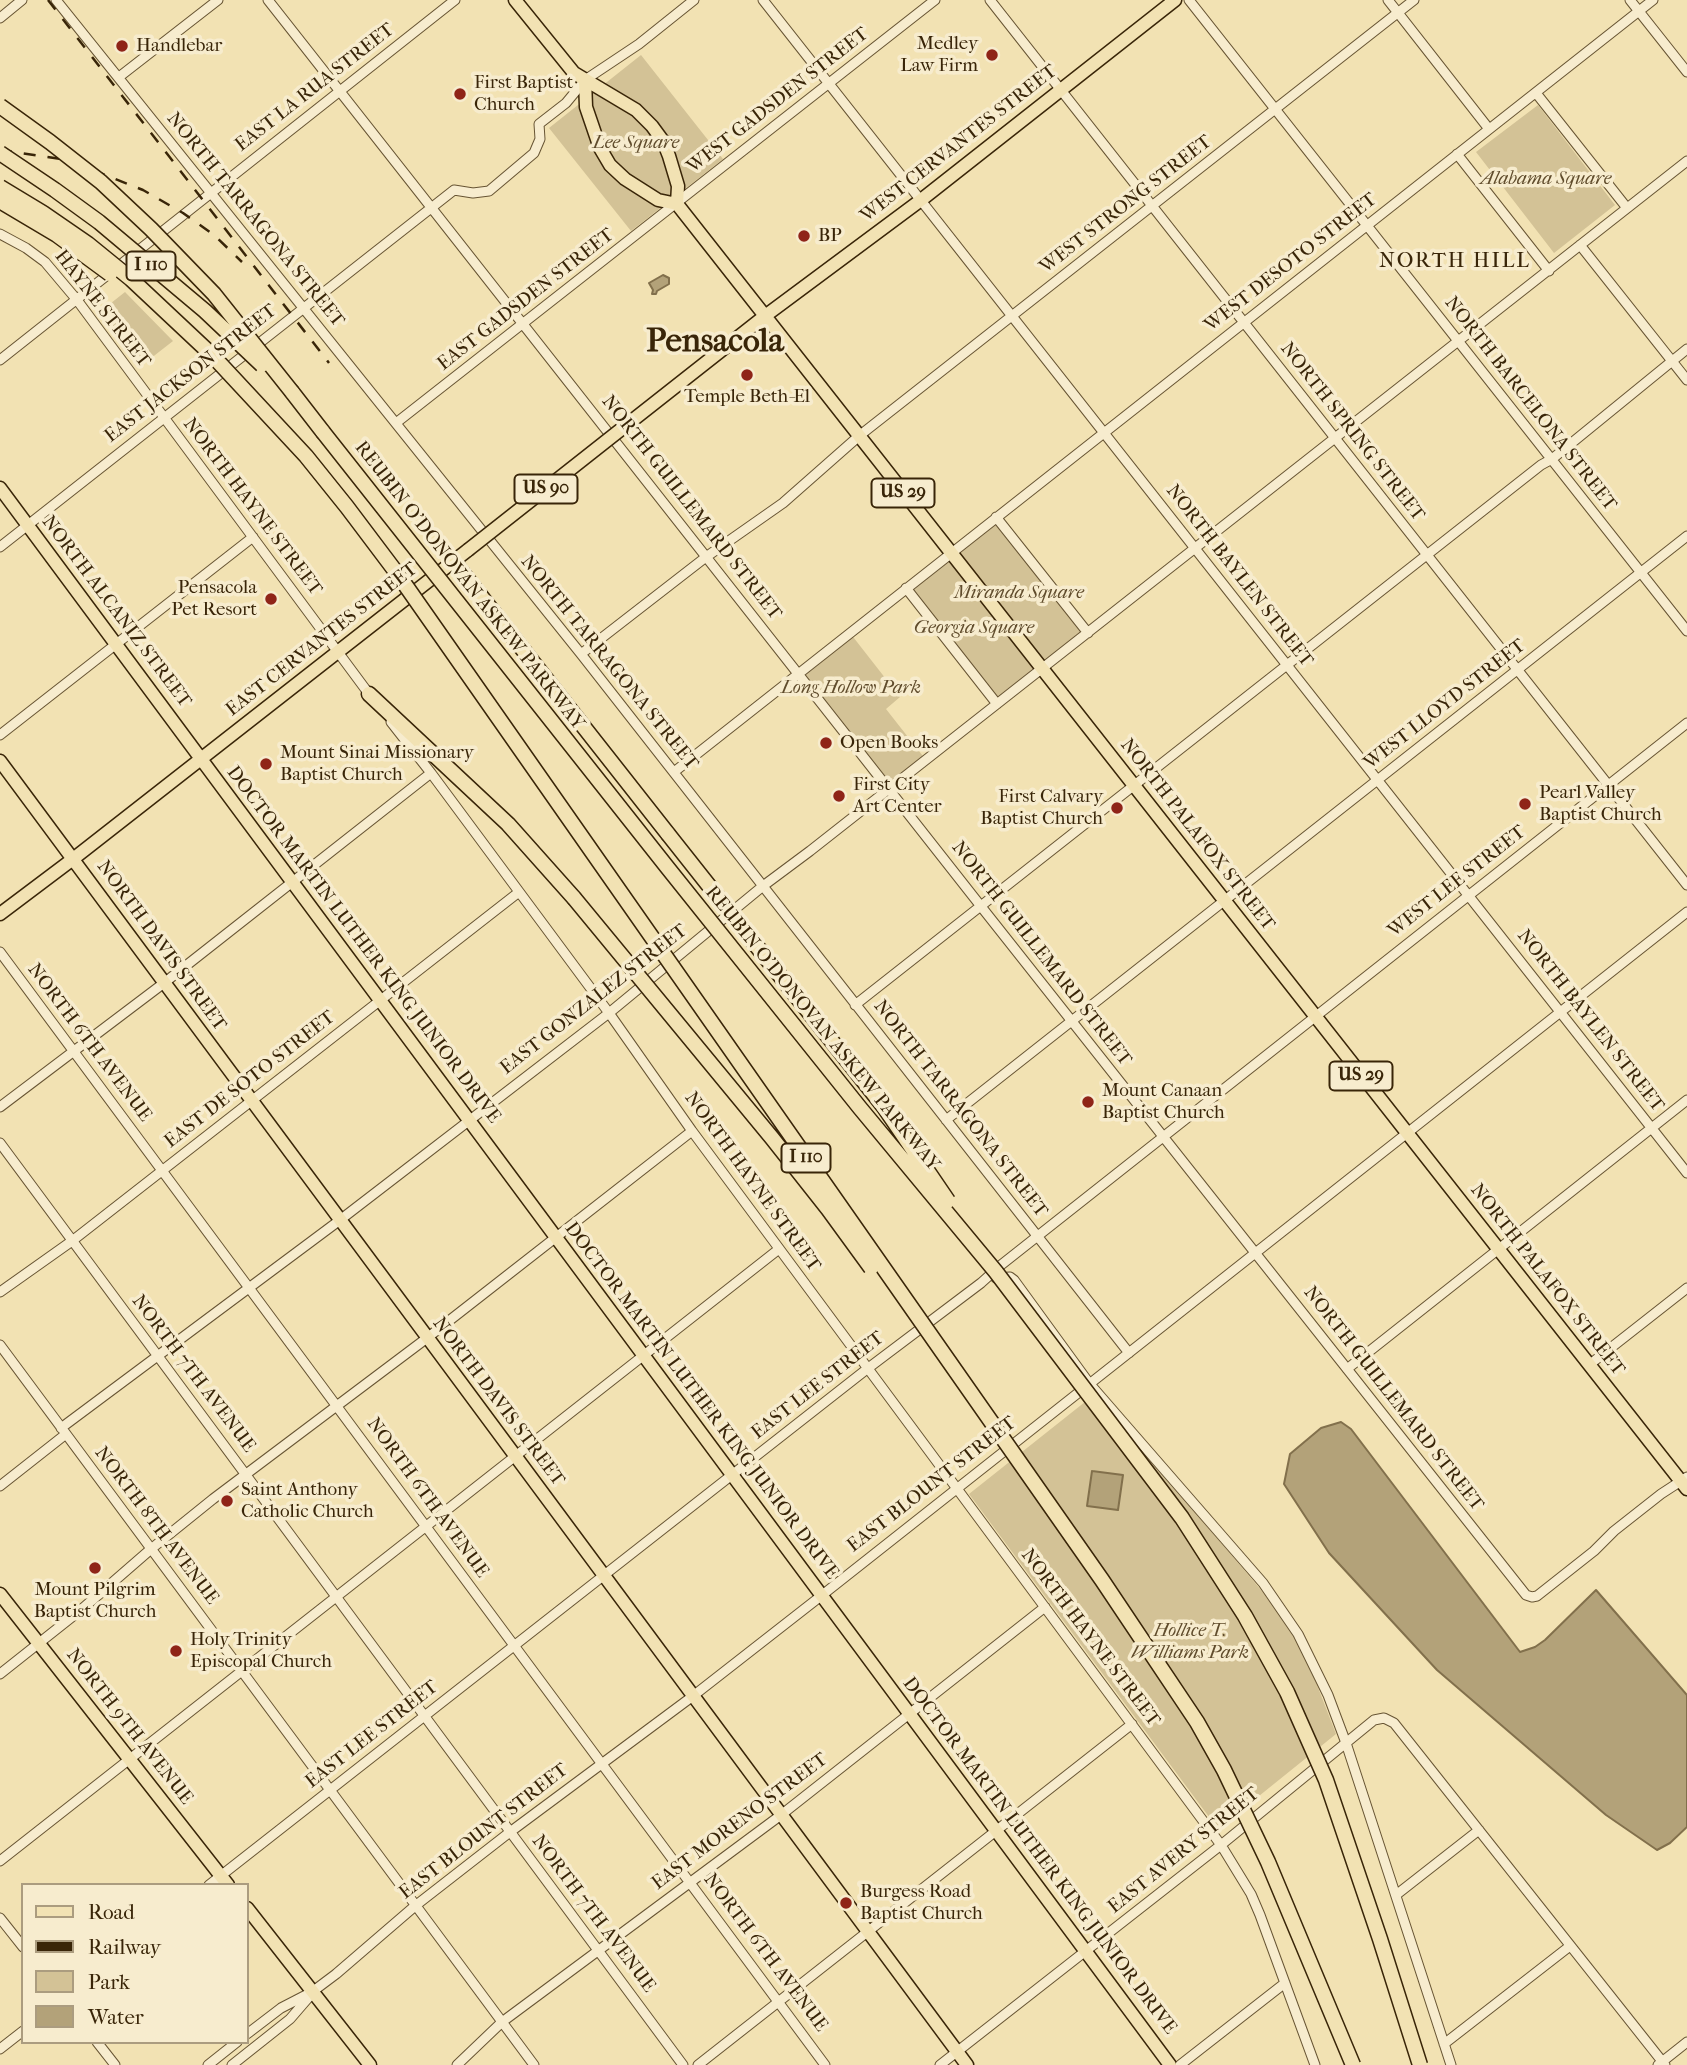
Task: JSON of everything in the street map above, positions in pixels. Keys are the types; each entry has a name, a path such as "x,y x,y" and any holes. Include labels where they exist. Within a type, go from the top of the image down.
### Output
{"highway":[{"path":"0,106 101,183 150,229 214,294 292,392"},
{"name":"REUBIN O'DONOVAN ASKEW PARKWAY","path":"0,153 99,222 205,311 292,392 667,867 860,1108 996,1272 1182,1518 1245,1616 1287,1692 1326,1780 1420,2065"},
{"path":"0,187 88,244 167,311"},
{"path":"0,201 57,235 124,284 167,311"},
{"name":"I 110","path":"167,311 282,429 372,539 1102,1580 1197,1722 1224,1770 1268,1862 1353,2065"},
{"path":"454,562 884,1107 996,1272"},
{"path":"369,694 508,824 574,898 772,1138 828,1209 912,1325 967,1389"}],"main road":[{"path":"515,0 574,73 635,110 659,134 678,186 677,204 657,200 625,179 610,165 600,148 586,107 585,80"},
{"name":"WEST CERVANTES STREET","path":"765,316 921,200 1175,0"},
{"name":"NORTH PALAFOX STREET","path":"677,204 1407,1134 1685,1482"},
{"name":"EAST CERVANTES STREET","path":"0,914 338,653 765,316"},
{"name":"NORTH ALCANIZ STREET","path":"0,488 201,759"},
{"name":"DOCTOR MARTIN LUTHER KING JUNIOR DRIVE","path":"201,759 1170,2065"},
{"name":"NORTH DAVIS STREET","path":"0,761 967,2065"},
{"name":"NORTH 9TH AVENUE","path":"0,1594 225,1880"},
{"path":"248,1909 370,2065"}],"street":[{"path":"0,18 22,0"},
{"name":"NORTH TARRAGONA STREET","path":"56,0 581,654 1129,1353"},
{"path":"119,77 218,0"},
{"name":"NORTH GUILLEMARD STREET","path":"268,0 1526,1595 1537,1596 1661,1494 1685,1482"},
{"name":"EAST LA RUA STREET","path":"0,360 456,0"},
{"name":"EAST JACKSON STREET","path":"0,547 454,190 473,193 489,191 534,153 540,139 539,124 566,103 585,80 639,44 694,0"},
{"name":"NORTH BAYLEN STREET","path":"763,0 1687,1173"},
{"name":"WEST GADSDEN STREET","path":"677,204 935,0"},
{"name":"NORTH SPRING STREET","path":"990,0 1687,885"},
{"name":"NORTH BARCELONA STREET","path":"1189,0 1687,631"},
{"path":"1388,0 1489,129"},
{"name":"WEST STRONG STREET","path":"581,654 706,556 783,503 859,436 1413,0"},
{"path":"1630,0 1687,72"},
{"name":"WEST DESOTO STREET","path":"951,553 1653,0"},
{"path":"1536,93 1627,208"},
{"path":"1457,154 1549,271"},
{"name":"EAST GONZALEZ STREET","path":"0,1486 158,1356 609,1013 763,886 1687,161"},
{"name":"EAST GADSDEN STREET","path":"397,423 677,204"},
{"name":"HAYNE STREET","path":"0,234 45,262 77,300 164,418"},
{"path":"1580,246 1687,380"},
{"path":"855,1004 1541,464 1552,459 1687,349"},
{"name":"NORTH HAYNE STREET","path":"164,418 609,1013 867,1369 1221,1844 1256,1904 1285,1983"},
{"path":"996,517 1088,633"},
{"name":"WEST LLOYD STREET","path":"946,1120 1687,536"},
{"path":"0,735 253,537"},
{"path":"674,772 951,553"},
{"path":"906,588 997,704"},
{"name":"WEST LEE STREET","path":"1315,1017 1687,723"},
{"path":"0,1107 164,983 431,773"},
{"name":"EAST DE SOTO STREET","path":"0,1292 72,1241 519,892"},
{"name":"EAST BLOUNT STREET","path":"232,2065 290,2019 313,1992 376,1942 415,1906 821,1596 1687,912"},
{"name":"NORTH 6TH AVENUE","path":"0,952 825,2065"},
{"name":"EAST LEE STREET","path":"225,1880 330,1790 867,1369 982,1283 1037,1236 1315,1017"},
{"path":"1347,1369 1687,1100"},
{"path":"0,1674 246,1474 338,1407 692,1131"},
{"name":"NORTH 7TH AVENUE","path":"0,1143 683,2065"},
{"path":"0,1861 779,1249"},
{"path":"982,1283 1002,1277 1014,1280 1089,1383 1263,1583 1281,1608 1314,1664 1346,1743 1451,2065"},
{"path":"1590,1365 1687,1288"},
{"name":"NORTH 8TH AVENUE","path":"0,1345 534,2065"},
{"name":"EAST MORENO STREET","path":"457,2065 502,2022 781,1815 1045,1606"},
{"name":"EAST AVERY STREET","path":"940,2065 1374,1720 1384,1718 1394,1723 1479,1830"},
{"path":"698,2065 1132,1724"},
{"path":"1396,1895 1479,1830 1662,2064 1687,2042"},
{"path":"0,1918 21,1944"},
{"path":"1444,2045 1570,1946"},
{"path":"1180,2065 1285,1983 1315,2065"},
{"name":"EAST BLOUNT STREET","path":"248,2034 281,2008 313,1992"},
{"path":"0,2049 21,2033"},
{"path":"99,2044 115,2065"},
{"path":"208,2065 234,2044"}],"green space":[{"name":"Lee Square","path":"641,55 723,159 631,231 549,128"},
{"name":"Alabama Square","path":"1538,105 1615,205 1554,253 1476,152"},
{"path":"125,292 173,341 141,366 101,311"},
{"path":"996,517 1088,633 997,704 906,588"},
{"name":"Long Hollow Park","path":"850,633 900,697 886,709 926,760 889,789 798,673"},
{"name":"Hollice T. Williams Park","path":"1095,1394 1267,1597 1292,1633 1312,1672 1336,1734 1218,1829 969,1494"}],"water":[{"path":"663,275 669,278 669,284 652,294 649,283"},
{"path":"1341,1422 1351,1429 1520,1652 1545,1640 1596,1590 1687,1695 1687,1827 1670,1843 1657,1850 1606,1815 1437,1670 1329,1553 1284,1484 1290,1454 1321,1428"},
{"path":"1092,1471 1123,1475 1118,1510 1087,1506"}],"railway":[{"path":"48,0 329,363"},
{"path":"0,150 67,160 143,190 214,235 242,262"}],"place":[{"name":"Handlebar","path":"122,46"},
{"name":"Medley Law Firm","path":"992,55"},
{"name":"First Baptist Church","path":"460,94"},
{"name":"BP","path":"804,236"},
{"name":"Temple Beth-El","path":"747,375"},
{"name":"Pensacola Pet Resort","path":"271,599"},
{"name":"Open Books","path":"826,743"},
{"name":"Mount Sinai Missionary Baptist Church","path":"266,764"},
{"name":"First City Art Center","path":"839,796"},
{"name":"Pearl Valley Baptist Church","path":"1525,804"},
{"name":"First Calvary Baptist Church","path":"1117,808"},
{"name":"Mount Canaan Baptist Church","path":"1088,1102"},
{"name":"Saint Anthony Catholic Church","path":"227,1501"},
{"name":"Mount Pilgrim Baptist Church","path":"95,1568"},
{"name":"Holy Trinity Episcopal Church","path":"176,1651"},
{"name":"Burgess Road Baptist Church","path":"846,1903"}],"district":[{"name":"NORTH HILL","path":"1455,262"},
{"name":"Pensacola","path":"715,343"}],"park label":[{"name":"Miranda Square","path":"1019,593"},
{"name":"Georgia Square","path":"974,628"}]}
